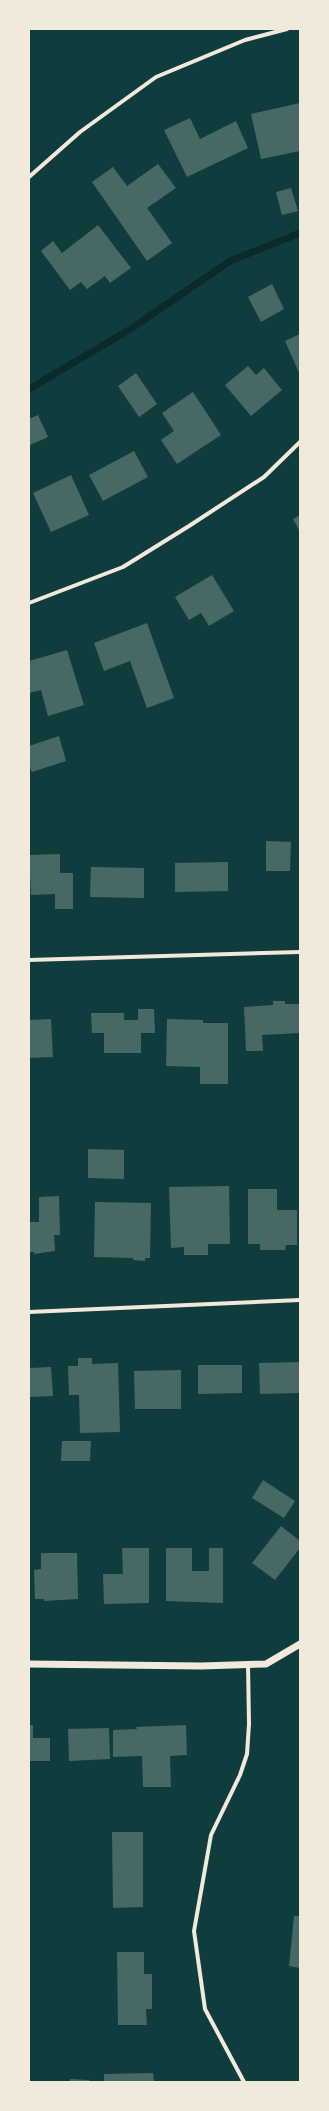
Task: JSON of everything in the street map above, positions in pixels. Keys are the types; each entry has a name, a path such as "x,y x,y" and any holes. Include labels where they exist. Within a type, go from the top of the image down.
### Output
{"street":[{"path":"29,177 80,132 156,77 245,40 287,29"},
{"path":"29,603 123,567 264,477 300,442"},
{"path":"29,960 300,952"},
{"path":"29,1312 300,1300"},
{"path":"29,1664 201,1666 266,1664 288,1653 300,1644"},
{"path":"244,2082 205,2009 194,1931 211,1835 240,1775 247,1754 249,1724 248,1664"}],"building":[{"path":"300,103 300,151 261,159 251,114"},
{"path":"190,118 200,139 236,121 248,148 187,177 164,130"},
{"path":"158,164 176,188 147,208 172,243 147,261 92,182 113,167 127,186"},
{"path":"291,188 298,211 282,215 276,192"},
{"path":"98,225 131,268 110,283 105,276 87,289 81,282 70,290 41,251 53,241 62,253"},
{"path":"272,284 284,309 261,322 248,297"},
{"path":"300,334 300,375 285,341"},
{"path":"248,366 256,375 264,368 282,390 251,416 225,385"},
{"path":"136,373 157,404 139,417 118,386"},
{"path":"193,392 221,435 177,464 161,440 174,431 162,413"},
{"path":"38,415 48,437 30,445 29,419"},
{"path":"134,451 148,477 103,501 89,475"},
{"path":"71,475 89,515 51,532 33,493"},
{"path":"300,515 300,532 293,519"},
{"path":"212,575 234,611 209,626 201,613 189,620 175,597"},
{"path":"147,623 174,698 147,708 130,661 104,671 94,643"},
{"path":"67,650 84,705 48,716 41,690 29,693 29,661"},
{"path":"59,736 66,761 32,772 29,765 29,746"},
{"path":"266,841 291,842 290,871 266,871"},
{"path":"60,854 60,873 73,873 73,909 55,909 55,894 31,895 29,855"},
{"path":"228,862 228,891 175,892 175,863"},
{"path":"91,867 144,868 144,898 90,897"},
{"path":"273,1001 285,1001 285,1004 300,1004 300,1033 262,1035 263,1051 246,1051 244,1007 273,1005"},
{"path":"138,1009 154,1009 155,1033 141,1033 141,1053 104,1053 104,1033 92,1033 91,1013 124,1013 124,1020 138,1020"},
{"path":"51,1019 53,1057 29,1058 29,1020"},
{"path":"167,1019 203,1020 203,1023 228,1023 228,1084 200,1084 200,1067 166,1066"},
{"path":"88,1149 124,1150 124,1179 88,1178"},
{"path":"229,1186 230,1244 208,1244 208,1255 184,1255 184,1247 171,1248 169,1187"},
{"path":"248,1189 277,1189 277,1210 297,1210 297,1245 286,1245 285,1250 260,1250 260,1244 248,1244"},
{"path":"59,1196 60,1235 54,1235 55,1251 34,1254 34,1252 29,1252 29,1222 39,1222 39,1197"},
{"path":"95,1202 151,1203 150,1258 145,1258 145,1261 133,1260 133,1258 94,1257"},
{"path":"78,1358 92,1358 92,1364 118,1363 120,1432 80,1433 79,1395 69,1395 68,1366 78,1366"},
{"path":"300,1362 300,1393 260,1394 259,1363"},
{"path":"198,1365 242,1365 242,1393 198,1394"},
{"path":"51,1367 53,1396 29,1397 29,1368"},
{"path":"181,1370 181,1409 135,1409 134,1371"},
{"path":"62,1441 91,1441 90,1461 61,1461"},
{"path":"263,1480 295,1501 284,1518 252,1498"},
{"path":"281,1526 300,1541 300,1548 275,1580 252,1563"},
{"path":"122,1548 149,1548 149,1603 104,1604 103,1574 123,1574"},
{"path":"166,1548 192,1548 192,1571 209,1571 209,1548 223,1548 223,1603 166,1601"},
{"path":"41,1553 77,1553 78,1599 44,1601 44,1599 35,1599 34,1570 41,1569"},
{"path":"29,1725 33,1725 33,1738 50,1738 50,1761 29,1761"},
{"path":"186,1725 187,1755 170,1756 171,1787 143,1787 142,1756 113,1757 113,1730 137,1729 136,1727"},
{"path":"109,1728 110,1759 69,1761 68,1729"},
{"path":"112,1832 143,1832 143,1907 113,1908"},
{"path":"294,1916 300,1916 300,1968 289,1966"},
{"path":"117,1952 144,1952 144,1974 152,1974 152,2009 146,2009 147,2025 118,2025"},
{"path":"153,2073 154,2082 104,2082 104,2074"},
{"path":"70,2079 89,2080 89,2082 70,2082"}],"waterway":[{"path":"29,389 129,330 230,261 300,233"}]}
